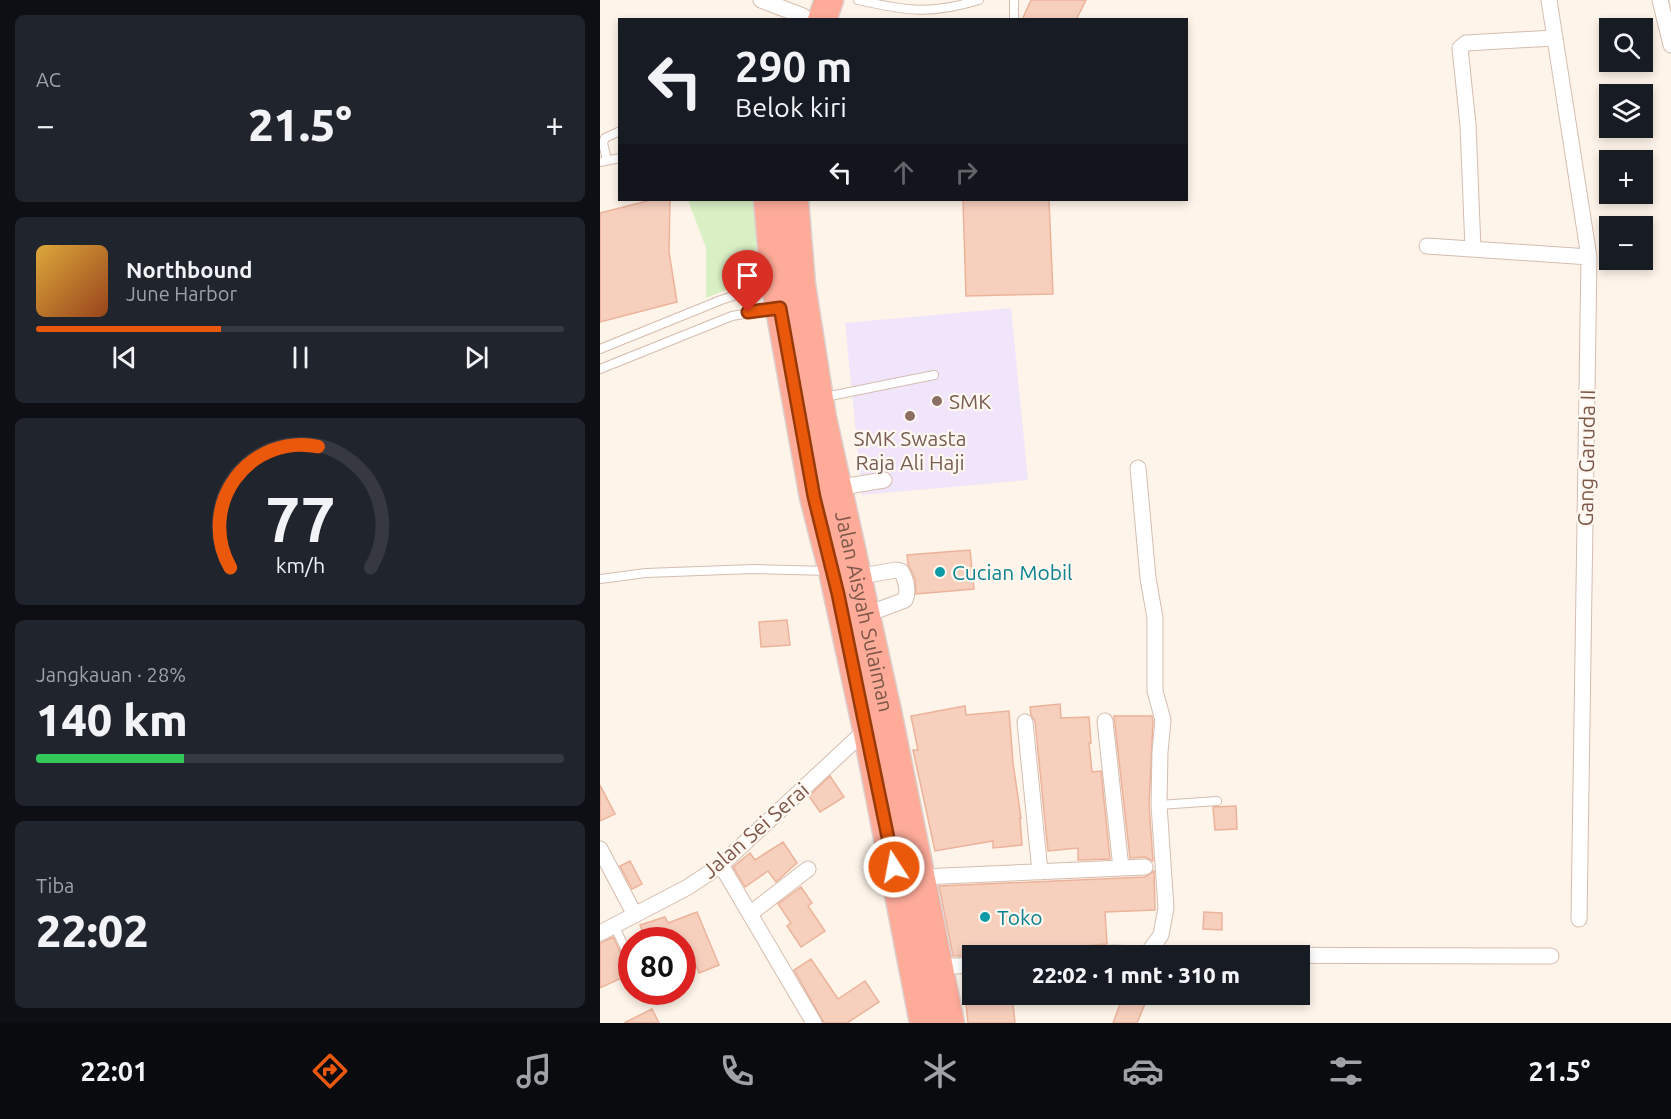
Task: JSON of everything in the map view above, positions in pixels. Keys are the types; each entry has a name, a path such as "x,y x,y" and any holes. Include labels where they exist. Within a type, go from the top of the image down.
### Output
{"highway":[{"path":"809,14 829,0"},
{"name":"Jalan Aisyah Sulaiman","path":"768,201 778,295 836,488 844,574 867,729 924,1023"},
{"name":"Jalan Aisyah Sulaiman","path":"794,201 814,413 814,497 844,574 865,615 950,1023"}],"street":[{"path":"760,0 809,14"},
{"name":"Gang Garuda II","path":"1549,0 1553,38 1589,256 1579,919"},
{"path":"1660,0 1671,45"},
{"path":"1473,249 1468,125 1460,48 1466,43 1553,38"},
{"path":"1426,246 1589,256"},
{"path":"1138,468 1147,567 1155,618 1155,691 1163,720 1159,805 1165,918 1154,945"},
{"path":"836,488 884,480"},
{"path":"844,574 901,571 907,593 905,600 865,615"},
{"path":"1025,722 1040,872"},
{"path":"1105,722 1121,868"},
{"name":"Jalan Sei Serai","path":"600,933 688,887 721,865 867,729"},
{"path":"600,849 635,915"},
{"path":"721,865 814,1023"},
{"path":"921,877 1145,867"},
{"path":"751,913 808,869"},
{"path":"1310,955 1551,956"},
{"path":"938,967 962,965"}],"lane":[{"path":"858,0 892,8 921,11 952,7 979,0"},
{"path":"1014,0 1014,18"},
{"path":"618,132 604,138 603,161 618,158"},
{"path":"600,349 721,300 778,295"},
{"path":"600,369 778,295"},
{"path":"814,413 933,375"},
{"path":"600,579 645,573 753,570 844,574"},
{"path":"1159,805 1217,801"},
{"path":"614,925 618,933"}],"shaded area":[{"name":"SMK","path":"1011,308 1028,480 862,495 845,323"}],"green space":[{"path":"688,201 755,201 757,273 751,280 706,298 706,248"}],"building":[{"path":"1031,0 1086,0 1077,18 1023,18"},
{"path":"647,201 670,201 669,252 677,302 600,322 600,213"},
{"path":"963,201 1049,201 1053,294 966,296"},
{"name":"Cucian Mobil","path":"970,550 974,589 916,594 915,579 908,564 907,555"},
{"path":"787,620 790,645 761,647 759,622"},
{"path":"1060,704 1061,718 1089,717 1092,772 1101,771 1110,859 1078,860 1078,848 1048,851 1035,721 1030,707"},
{"path":"965,706 966,715 1009,711 1022,845 993,848 993,841 935,851 913,750 918,750 911,716"},
{"path":"1114,716 1152,716 1149,805 1153,861 1145,857 1130,858"},
{"path":"830,776 844,797 820,812 809,796"},
{"path":"600,785 615,814 600,821"},
{"path":"1236,806 1237,829 1215,830 1213,807"},
{"path":"783,842 797,863 776,882 768,871 745,887 733,867 750,853 755,860"},
{"path":"630,861 642,884 632,889 620,866"},
{"path":"1154,871 1155,910 1105,912 1107,944 962,945 962,956 953,956 939,886 1145,877"},
{"path":"801,887 812,903 808,906 825,931 801,947 787,926 791,923 778,904"},
{"path":"697,912 719,965 699,973 696,966 696,927 641,927 640,925 665,917 668,923"},
{"path":"1204,912 1222,913 1222,930 1203,929"},
{"path":"613,937 618,947 618,980 600,988 600,943"},
{"path":"811,959 838,999 865,981 879,1002 847,1023 824,1023 794,970"},
{"path":"966,1005 1013,1005 1015,1023 968,1023"},
{"path":"1120,1005 1144,1005 1137,1023 1113,1023"},
{"path":"652,1009 659,1023 624,1023"}],"place":[{"name":"SMK","path":"937,401"},
{"name":"SMK Swasta Raja Ali Haji","path":"910,416"},
{"name":"Cucian Mobil","path":"940,572"},
{"name":"Toko","path":"985,917"}],"route":[{"path":"748,312 780,308 814,497 838,594 894,867"}]}
